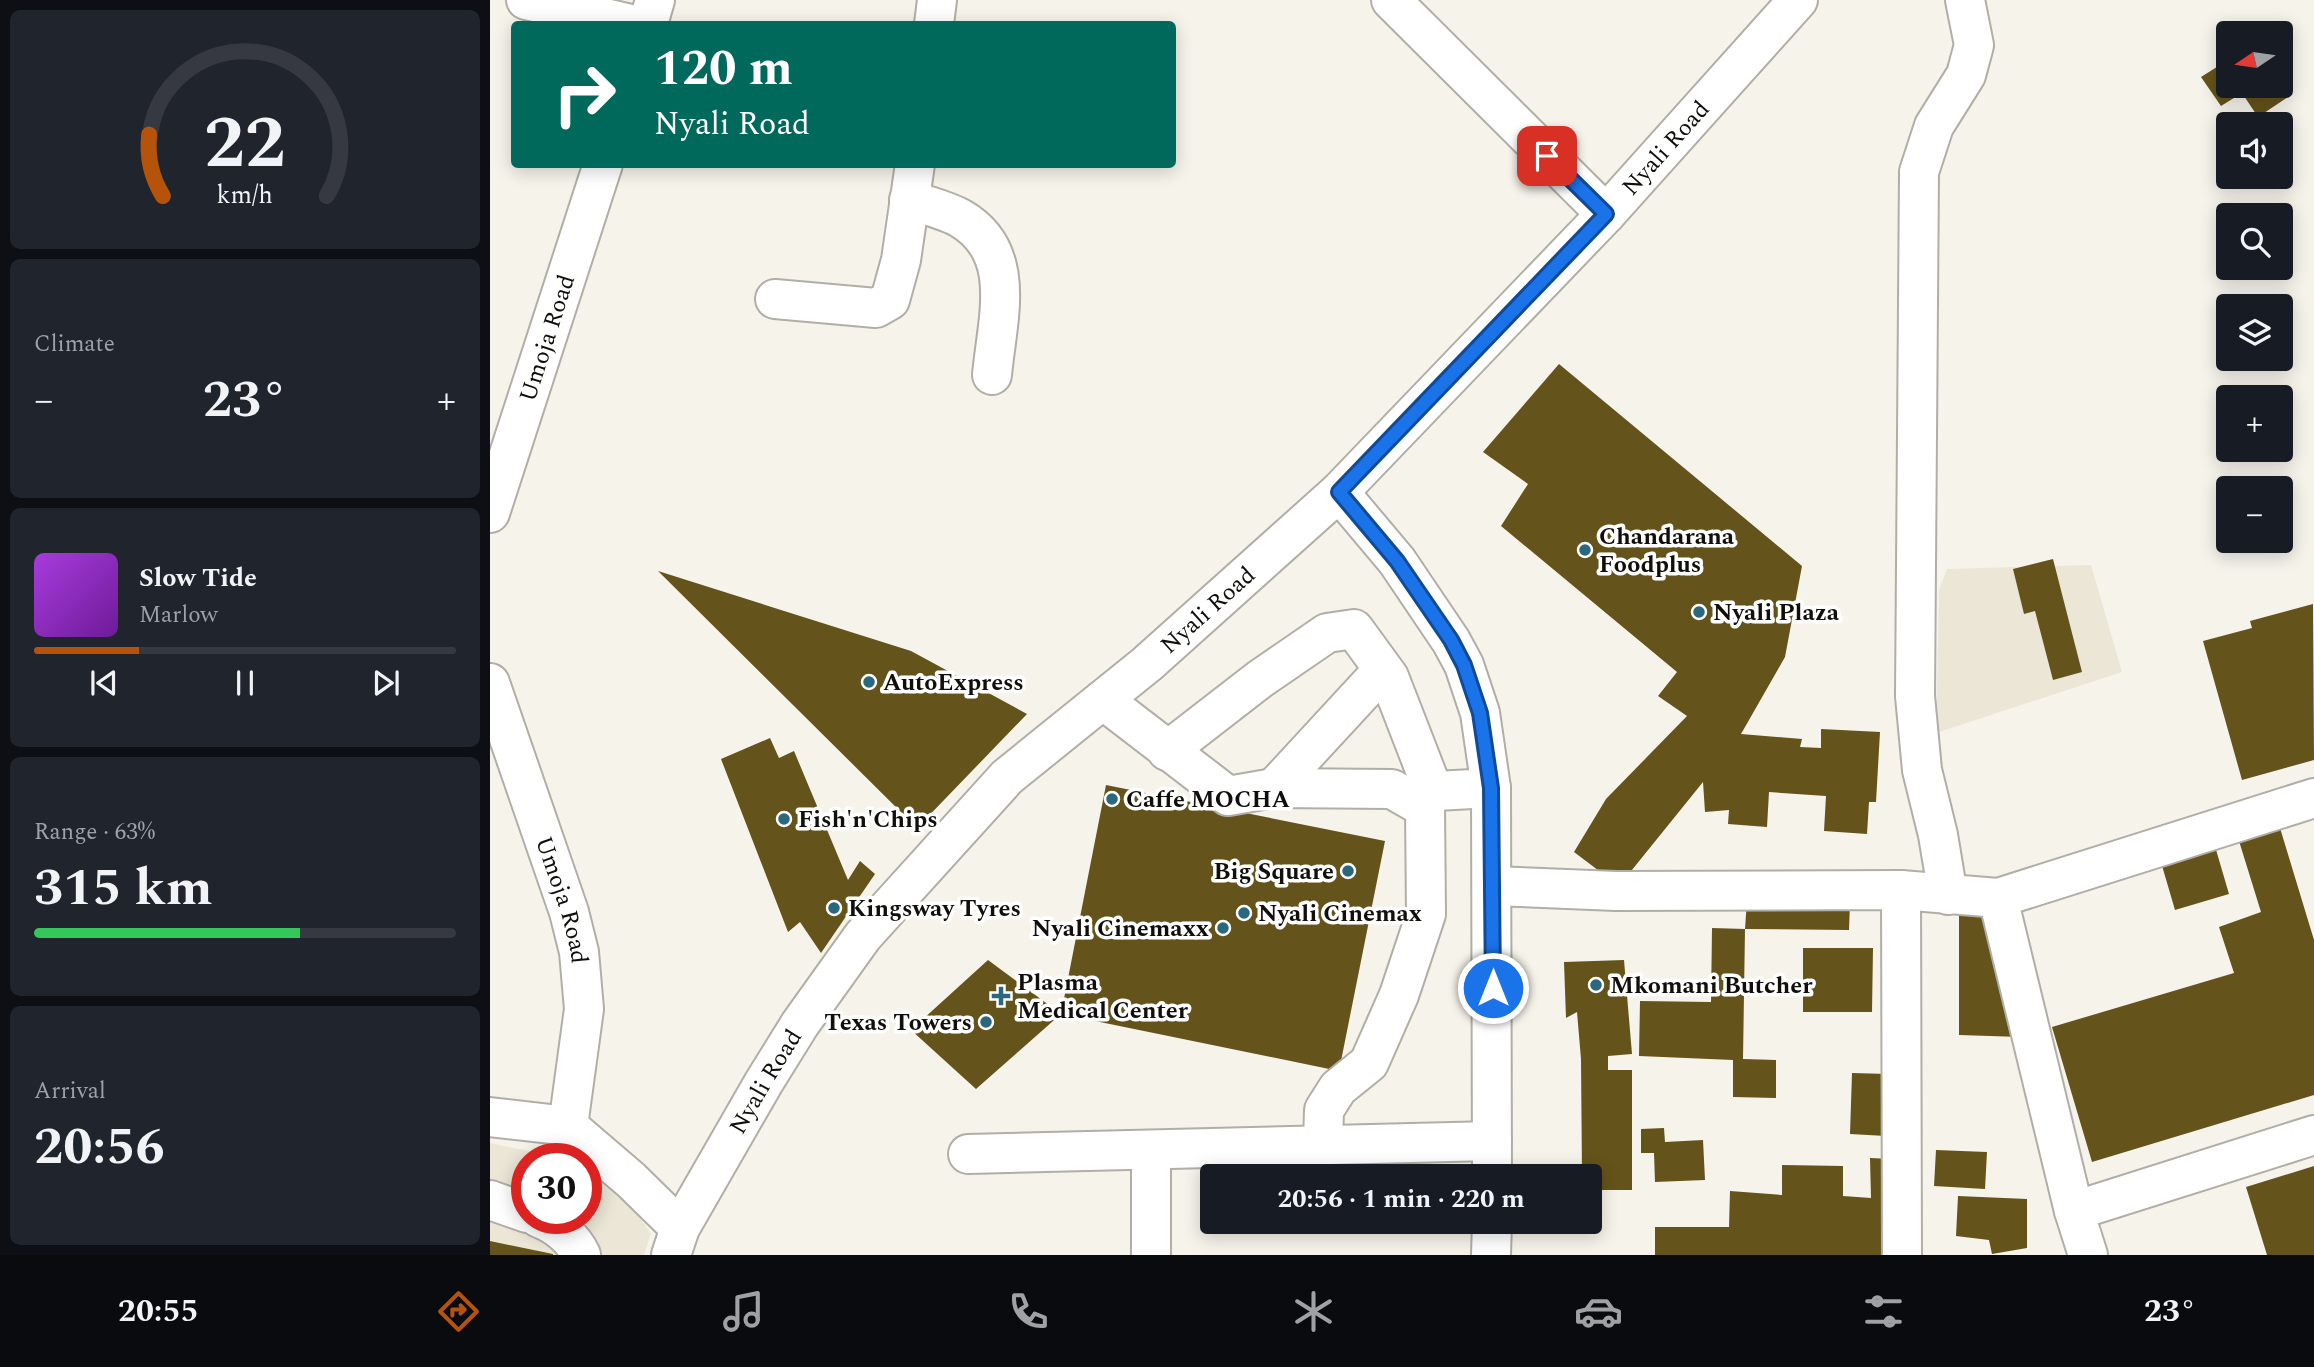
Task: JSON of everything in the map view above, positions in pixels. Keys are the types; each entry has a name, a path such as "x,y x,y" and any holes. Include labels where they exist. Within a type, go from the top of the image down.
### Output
{"street":[{"path":"526,0 618,21"},
{"path":"649,21 655,0"},
{"path":"934,21 937,0"},
{"path":"1391,0 1606,214"},
{"name":"Nyali Road","path":"675,1241 723,1151 800,1024 863,936 1007,777 1147,664 1339,492 1606,214 1798,0"},
{"path":"1948,895 1938,835 1922,770 1915,696 1919,172 1934,126 1966,75 1974,45 1965,0"},
{"name":"Umoja Road","path":"490,513 602,168"},
{"path":"775,299 876,308 890,300 901,260 912,182 981,233 993,251 1001,276 992,375"},
{"path":"968,1154 1323,1145 1492,1158 1491,788 1480,713 1464,665 1451,640 1397,561 1339,492"},
{"path":"1167,751 1260,679 1328,633 1354,629 1388,677 1429,780 1431,799 1426,914 1399,995 1369,1063 1338,1088 1324,1110 1323,1145"},
{"path":"1274,788 1383,670"},
{"name":"Umoja Road","path":"490,683 569,912 579,952 584,1009 568,1126"},
{"path":"1103,700 1228,796 1274,788 1392,789 1431,799 1491,788"},
{"path":"1493,886 1616,891 1901,890 1998,898 2314,798"},
{"path":"1901,890 1902,1255"},
{"path":"1998,898 2074,1211 2088,1255"},
{"path":"490,1117 568,1126 631,1180 675,1241"},
{"path":"2074,1211 2314,1135"},
{"path":"1151,1150 1151,1255"},
{"path":"490,1200 511,1207"},
{"path":"564,1234 581,1255"},
{"path":"1491,1255 1492,1234"}],"shaded area":[{"path":"2091,565 2122,672 1936,733 1939,590 1947,569"},
{"path":"490,1143 511,1147 511,1234 602,1234 602,1167 607,1168 651,1234 644,1255 490,1255"}],"building":[{"path":"2216,68 2216,98 2234,98 2221,106 2201,77"},
{"path":"2245,98 2286,98 2266,112 2255,112"},
{"name":"Nyali Plaza","path":"1559,364 1802,566 1785,657 1741,734 1802,739 1800,747 1821,748 1821,729 1880,732 1876,802 1869,802 1867,834 1824,831 1826,796 1769,792 1767,827 1728,824 1729,810 1705,812 1703,782 1619,886 1574,852 1606,799 1687,716 1658,696 1677,672 1501,526 1528,484 1483,452"},
{"path":"2053,559 2082,672 2053,680 2035,611 2024,614 2013,569"},
{"name":"AutoExpress","path":"658,571 911,651 1027,714 917,828"},
{"path":"2313,604 2314,760 2242,780 2203,641 2252,628 2250,621"},
{"name":"Fish'n'Chips","path":"770,738 779,758 794,751 848,880 860,861 875,874 821,953 800,922 788,932 721,759"},
{"name":"Nyali Cinemaxx","path":"1106,785 1385,841 1339,1071 1061,1014"},
{"path":"2280,828 2314,940 2314,1095 2092,1162 2052,1027 2234,973 2219,927 2261,912 2239,841"},
{"path":"2212,836 2229,894 2175,910 2158,852"},
{"path":"1747,900 1850,903 1849,930 1745,929"},
{"path":"1959,914 1998,918 2021,1037 1959,1035"},
{"path":"1712,928 1745,929 1743,1059 1776,1060 1776,1098 1733,1097 1733,1060 1639,1056 1640,1001 1711,1002"},
{"path":"1803,948 1873,948 1872,1012 1803,1012"},
{"name":"Texas Towers","path":"988,960 1061,1014 976,1089 911,1030"},
{"path":"1624,960 1632,1054 1608,1056 1608,1070 1632,1070 1632,1190 1602,1190 1602,1164 1582,1164 1581,1059 1577,1012 1566,1018 1564,962"},
{"path":"1852,1073 1888,1074 1886,1136 1850,1134"},
{"path":"1664,1128 1665,1142 1703,1140 1705,1180 1655,1182 1654,1153 1641,1153 1641,1129"},
{"path":"1936,1150 1987,1152 1985,1189 1934,1186"},
{"path":"1870,1158 1892,1159 1893,1255 1655,1255 1655,1227 1729,1227 1730,1191 1782,1195 1782,1165 1843,1166 1843,1196 1871,1198"},
{"path":"2314,1166 2314,1255 2267,1255 2246,1187"},
{"path":"1958,1196 2027,1199 2027,1248 1992,1254 1989,1240 1956,1236"},
{"path":"490,1241 553,1254 553,1255 490,1255"}],"place":[{"name":"Chandarana Foodplus","path":"1585,550"},
{"name":"Nyali Plaza","path":"1699,612"},
{"name":"AutoExpress","path":"869,682"},
{"name":"Caffe MOCHA","path":"1112,799"},
{"name":"Fish'n'Chips","path":"784,819"},
{"name":"Big Square","path":"1348,871"},
{"name":"Kingsway Tyres","path":"834,908"},
{"name":"Nyali Cinemax","path":"1244,913"},
{"name":"Nyali Cinemaxx","path":"1223,928"},
{"name":"Mkomani Butcher","path":"1596,985"},
{"name":"Plasma Medical Center","path":"1001,996"},
{"name":"Texas Towers","path":"986,1022"}],"route":[{"path":"1493,988 1491,788 1480,713 1464,665 1451,640 1397,561 1339,492 1606,214 1547,156"}]}
